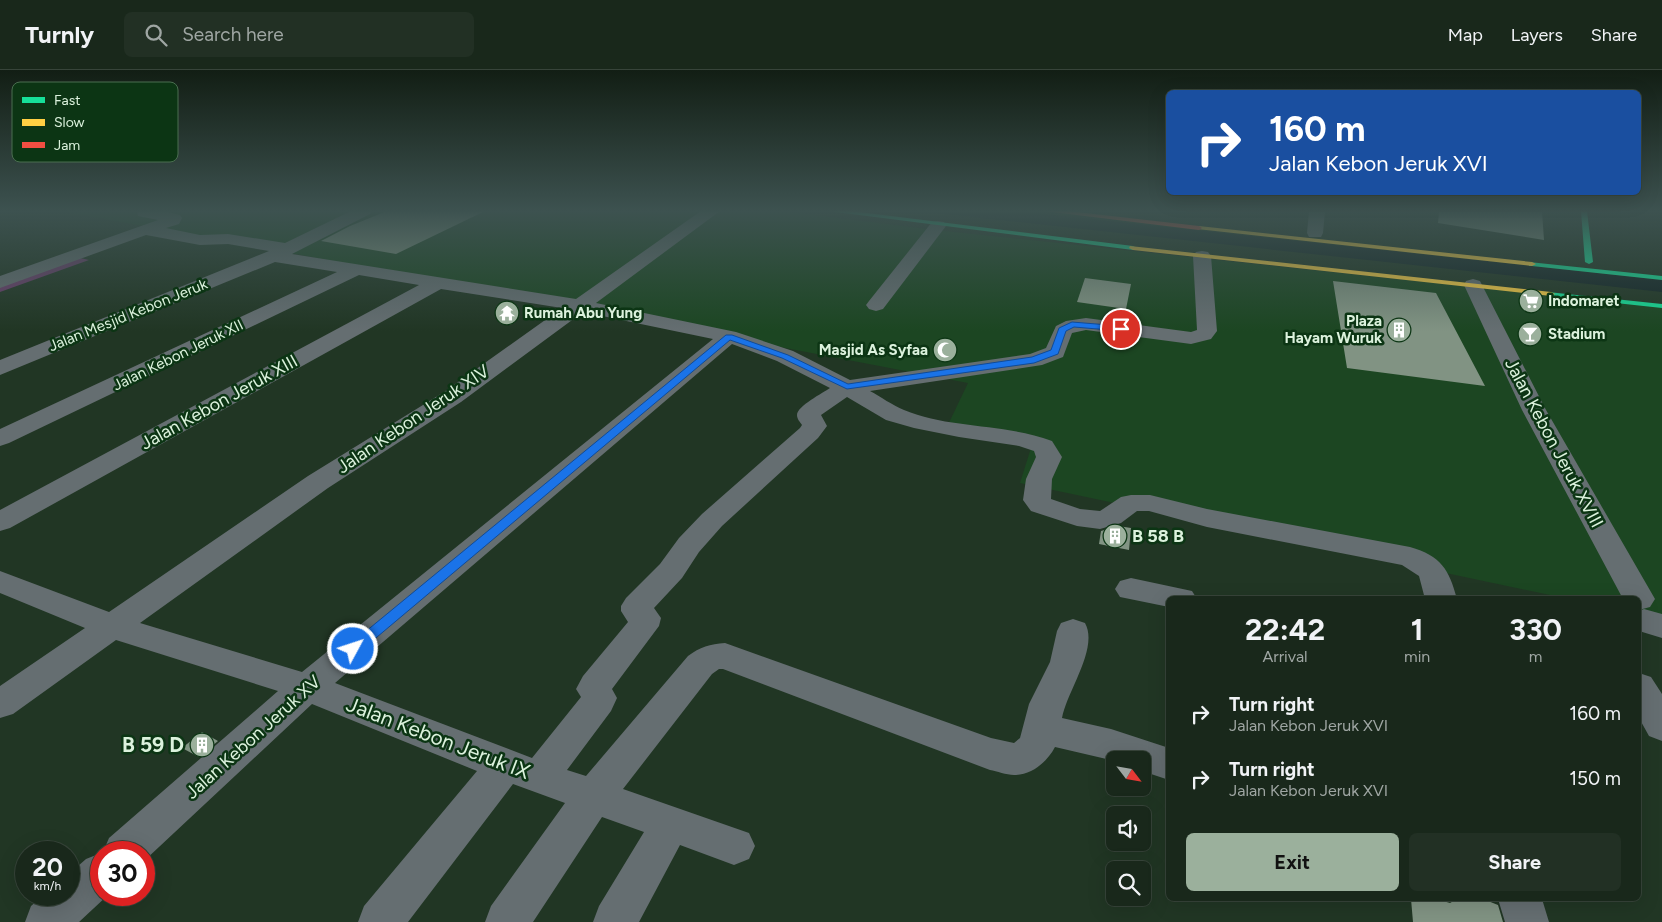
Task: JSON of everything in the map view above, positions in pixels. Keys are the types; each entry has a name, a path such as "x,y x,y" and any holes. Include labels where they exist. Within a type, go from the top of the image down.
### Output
{"main road":[{"path":"1156,251 1662,306"},
{"path":"1431,251 1662,278"},
{"path":"1483,251 1662,270"},
{"path":"1588,251 1589,262"}],"street":[{"path":"0,282 87,251"},
{"path":"275,251 356,270 578,305 729,336 785,356 847,387 895,415 932,425 1024,439 1043,446 1049,456 1039,479 1038,502 1077,517 1100,520 1111,517 1131,503 1150,503 1208,518 1410,558 1425,564 1435,573 1440,596"},
{"name":"Jalan Kebon Jeruk XIV","path":"0,704 114,627 189,570 320,481 471,384 655,251"},
{"path":"876,305 919,251"},
{"name":"Jalan Mesjid Kebon Jeruk","path":"0,368 280,252"},
{"path":"380,922 522,771 598,701 599,698 594,689 595,686 643,626 645,618 637,611 637,606 671,571 689,545 712,520 809,433 815,426 808,416 809,412 847,387 1034,360 1054,352 1062,330 1072,325 1086,324 1191,338 1204,335 1207,331 1202,256"},
{"name":"Jalan Kebon Jeruk XII","path":"0,438 356,270"},
{"name":"Jalan Kebon Jeruk XIII","path":"0,522 437,283"},
{"name":"Jalan Kebon Jeruk XVIII","path":"1473,286 1534,410 1634,596"},
{"name":"Jalan Kebon Jeruk XV","path":"136,841 307,687 729,336"},
{"name":"Jalan Kebon Jeruk IX","path":"0,581 114,627 307,687 522,771 734,846"},
{"path":"1131,589 1167,596"},
{"path":"507,922 594,797 700,665 711,657 718,655 1002,757 1014,759 1025,756 1036,747 1047,704 1067,662 1073,631"},
{"path":"1641,690 1662,726"},
{"path":"1042,729 1111,744 1166,763"},
{"path":"615,922 671,823"},
{"path":"47,922 90,883"},
{"path":"1521,901 1527,922"}],"shaded area":[{"path":"279,251 1131,251 1662,307 1662,618 1641,613 1641,596 1555,596 1020,483 1031,448 945,431 968,383"},
{"path":"1283,251 1389,251 1662,280 1662,292"},
{"path":"76,257 89,260 0,292 0,285"}],"building":[{"path":"377,251 403,251 396,254"},
{"path":"1085,278 1131,284 1126,309 1077,302"},
{"name":"Plaza Hayam Wuruk","path":"1333,281 1436,293 1485,386 1347,368"},
{"name":"B 58 B","path":"1118,526 1131,528 1129,550 1099,544 1101,531"},
{"name":"B 59 D","path":"202,732 218,741 199,757 182,748"},
{"path":"1411,901 1443,901 1450,903 1454,901 1488,901 1498,905 1503,922 1413,922"}],"traffic: fast":[{"path":"1588,251 1589,262"},
{"path":"1532,264 1662,278"},
{"path":"1551,294 1662,306"}],"traffic: slow":[{"path":"1158,251 1551,294"},
{"path":"1410,251 1532,264"}],"place":[{"name":"Indomaret","path":"1531,301"},
{"name":"Rumah Abu Yung","path":"507,313"},
{"name":"Plaza Hayam Wuruk","path":"1399,330"},
{"name":"Stadium","path":"1530,334"},
{"name":"Masjid As Syfaa","path":"945,350"},
{"name":"B 58 B","path":"1115,536"},
{"name":"B 59 D","path":"202,745"}],"route":[{"path":"353,649 729,336 785,356 847,387 1034,360 1054,352 1062,330 1072,325 1086,324 1121,329"}]}
